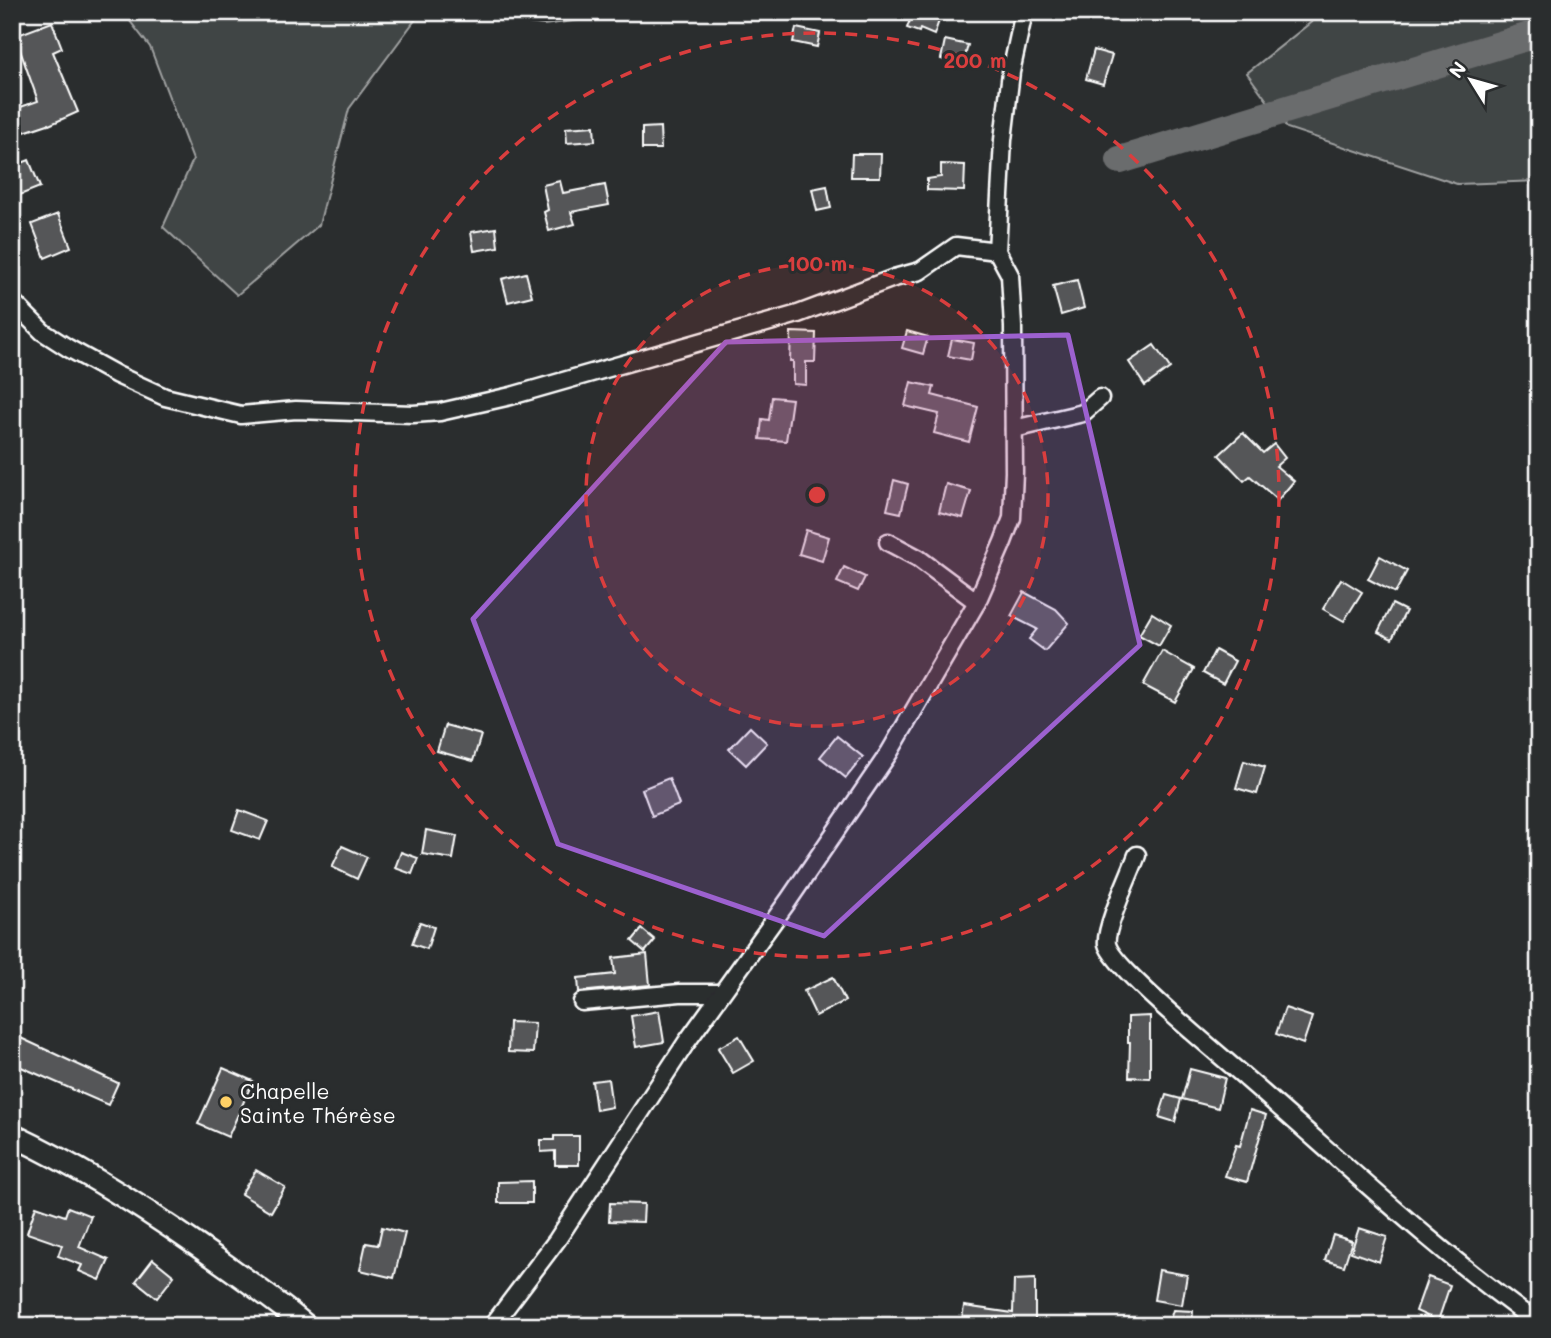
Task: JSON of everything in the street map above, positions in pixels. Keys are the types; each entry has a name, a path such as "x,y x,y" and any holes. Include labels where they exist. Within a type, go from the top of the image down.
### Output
{"main road":[{"path":"12,1135 57,1156 128,1198 274,1299 306,1326"}],"street":[{"path":"492,1326 556,1240 686,1043 788,901 889,753 977,602 1012,518 1014,429 1010,275 997,251 1003,140 1011,72 1024,12"},
{"path":"12,302 43,332 68,348 165,397 241,415 296,410 413,414 440,412 511,396 798,314 920,271 956,246 997,251"},
{"path":"1014,429 1083,413 1100,398"},
{"path":"888,542 918,558 977,602"},
{"path":"1137,855 1108,930 1106,943 1113,957 1166,1009 1394,1209 1480,1282 1539,1324"},
{"path":"582,1003 680,993 721,993"}],"highlighted area":[{"path":"1068,335 1140,645 824,936 558,844 473,619 726,342"}],"shaded area":[{"path":"123,12 421,12 349,109 319,225 237,295 163,227 193,160 150,47"},
{"path":"442,12 637,12 544,25"},
{"path":"1324,12 1539,12 1539,181 1457,184 1287,128 1247,73"}],"building":[{"path":"913,12 942,12 934,35 920,29 919,32 907,28"},
{"path":"52,22 62,48 53,52 78,112 49,125 12,136 12,110 38,101 15,36"},
{"path":"796,28 820,33 817,47 793,42"},
{"path":"945,40 968,45 963,64 941,59"},
{"path":"1094,50 1112,55 1103,84 1086,79"},
{"path":"594,126 595,141 567,143 566,128"},
{"path":"660,127 661,149 642,149 642,128"},
{"path":"852,154 881,154 880,177 851,177"},
{"path":"29,160 40,187 15,197 12,189 12,167"},
{"path":"941,164 965,165 964,191 927,190 927,179 941,177"},
{"path":"560,181 563,193 605,185 609,205 571,212 575,224 549,231 544,212 548,210 543,185"},
{"path":"827,186 831,208 817,211 812,189"},
{"path":"58,214 71,247 45,258 32,224"},
{"path":"496,228 498,247 474,251 471,232"},
{"path":"526,273 532,296 508,302 502,279"},
{"path":"1077,280 1084,308 1061,315 1053,286"},
{"path":"907,331 928,337 923,354 902,348"},
{"path":"791,332 816,333 815,362 806,362 806,385 793,384 793,361 790,361"},
{"path":"952,339 974,343 971,360 948,356"},
{"path":"1154,345 1170,368 1145,386 1129,362"},
{"path":"911,382 934,387 932,395 978,407 969,442 934,433 939,414 905,406"},
{"path":"772,397 792,399 786,441 760,439 762,419 769,420"},
{"path":"1243,433 1263,453 1274,444 1285,458 1276,466 1294,481 1278,500 1250,476 1244,481 1219,455"},
{"path":"894,480 908,484 901,513 887,510"},
{"path":"946,484 971,491 963,518 939,512"},
{"path":"806,530 829,537 822,561 799,554"},
{"path":"1380,556 1407,571 1395,593 1368,579"},
{"path":"844,567 865,577 858,591 837,582"},
{"path":"1341,579 1362,592 1344,621 1323,609"},
{"path":"1024,592 1056,609 1069,623 1045,651 1029,639 1037,629 1011,616"},
{"path":"1392,604 1406,611 1392,639 1378,632"},
{"path":"1152,613 1171,625 1159,646 1139,635"},
{"path":"1215,650 1235,661 1223,684 1203,673"},
{"path":"1162,651 1194,669 1175,702 1143,685"},
{"path":"445,725 481,735 473,761 437,751"},
{"path":"750,727 767,743 746,765 729,749"},
{"path":"837,736 863,757 846,778 820,757"},
{"path":"1244,761 1265,767 1257,794 1236,788"},
{"path":"669,778 679,805 652,816 642,789"},
{"path":"239,810 268,821 260,840 232,830"},
{"path":"426,830 457,836 453,859 422,854"},
{"path":"342,846 367,857 357,879 332,867"},
{"path":"401,852 418,858 412,874 395,868"},
{"path":"420,922 434,927 427,949 412,944"},
{"path":"642,929 655,940 645,952 632,941"},
{"path":"647,954 650,985 579,992 578,978 615,974 613,958"},
{"path":"833,977 845,1001 816,1016 804,991"},
{"path":"1285,1008 1312,1017 1303,1044 1276,1034"},
{"path":"659,1011 664,1042 636,1047 631,1016"},
{"path":"1150,1016 1150,1078 1129,1077 1128,1017"},
{"path":"509,1022 535,1023 533,1053 508,1052"},
{"path":"12,1034 118,1083 108,1105 12,1063"},
{"path":"739,1036 754,1061 733,1073 718,1048"},
{"name":"Chapelle Sainte Thérèse","path":"223,1068 253,1081 228,1137 198,1124"},
{"path":"1190,1069 1225,1078 1218,1108 1182,1099"},
{"path":"608,1079 612,1107 596,1110 592,1081"},
{"path":"1166,1095 1181,1099 1175,1122 1159,1117"},
{"path":"1250,1110 1266,1115 1247,1182 1225,1176 1236,1145 1240,1146"},
{"path":"554,1136 579,1136 579,1165 555,1165 555,1151 541,1152 541,1140 554,1140"},
{"path":"256,1170 285,1187 271,1212 241,1194"},
{"path":"532,1181 532,1203 498,1203 498,1182"},
{"path":"610,1203 644,1204 643,1222 609,1221"},
{"path":"36,1206 65,1216 68,1207 91,1216 79,1247 109,1260 100,1280 79,1271 82,1265 58,1256 62,1245 27,1233"},
{"path":"382,1227 405,1233 394,1278 360,1270 366,1243 378,1245"},
{"path":"1359,1228 1387,1237 1379,1262 1351,1252"},
{"path":"1333,1235 1352,1241 1344,1266 1325,1260"},
{"path":"153,1259 174,1276 157,1298 136,1281"},
{"path":"1159,1270 1187,1275 1182,1305 1154,1300"},
{"path":"1428,1277 1450,1285 1438,1321 1416,1311"},
{"path":"1035,1279 1035,1326 961,1326 964,1306 1013,1313 1014,1280"},
{"path":"1173,1310 1193,1311 1192,1326 1168,1326"}],"waterway":[{"path":"1120,160 1539,33"}],"place":[{"name":"Chapelle Sainte Thérèse","path":"226,1102"}]}
